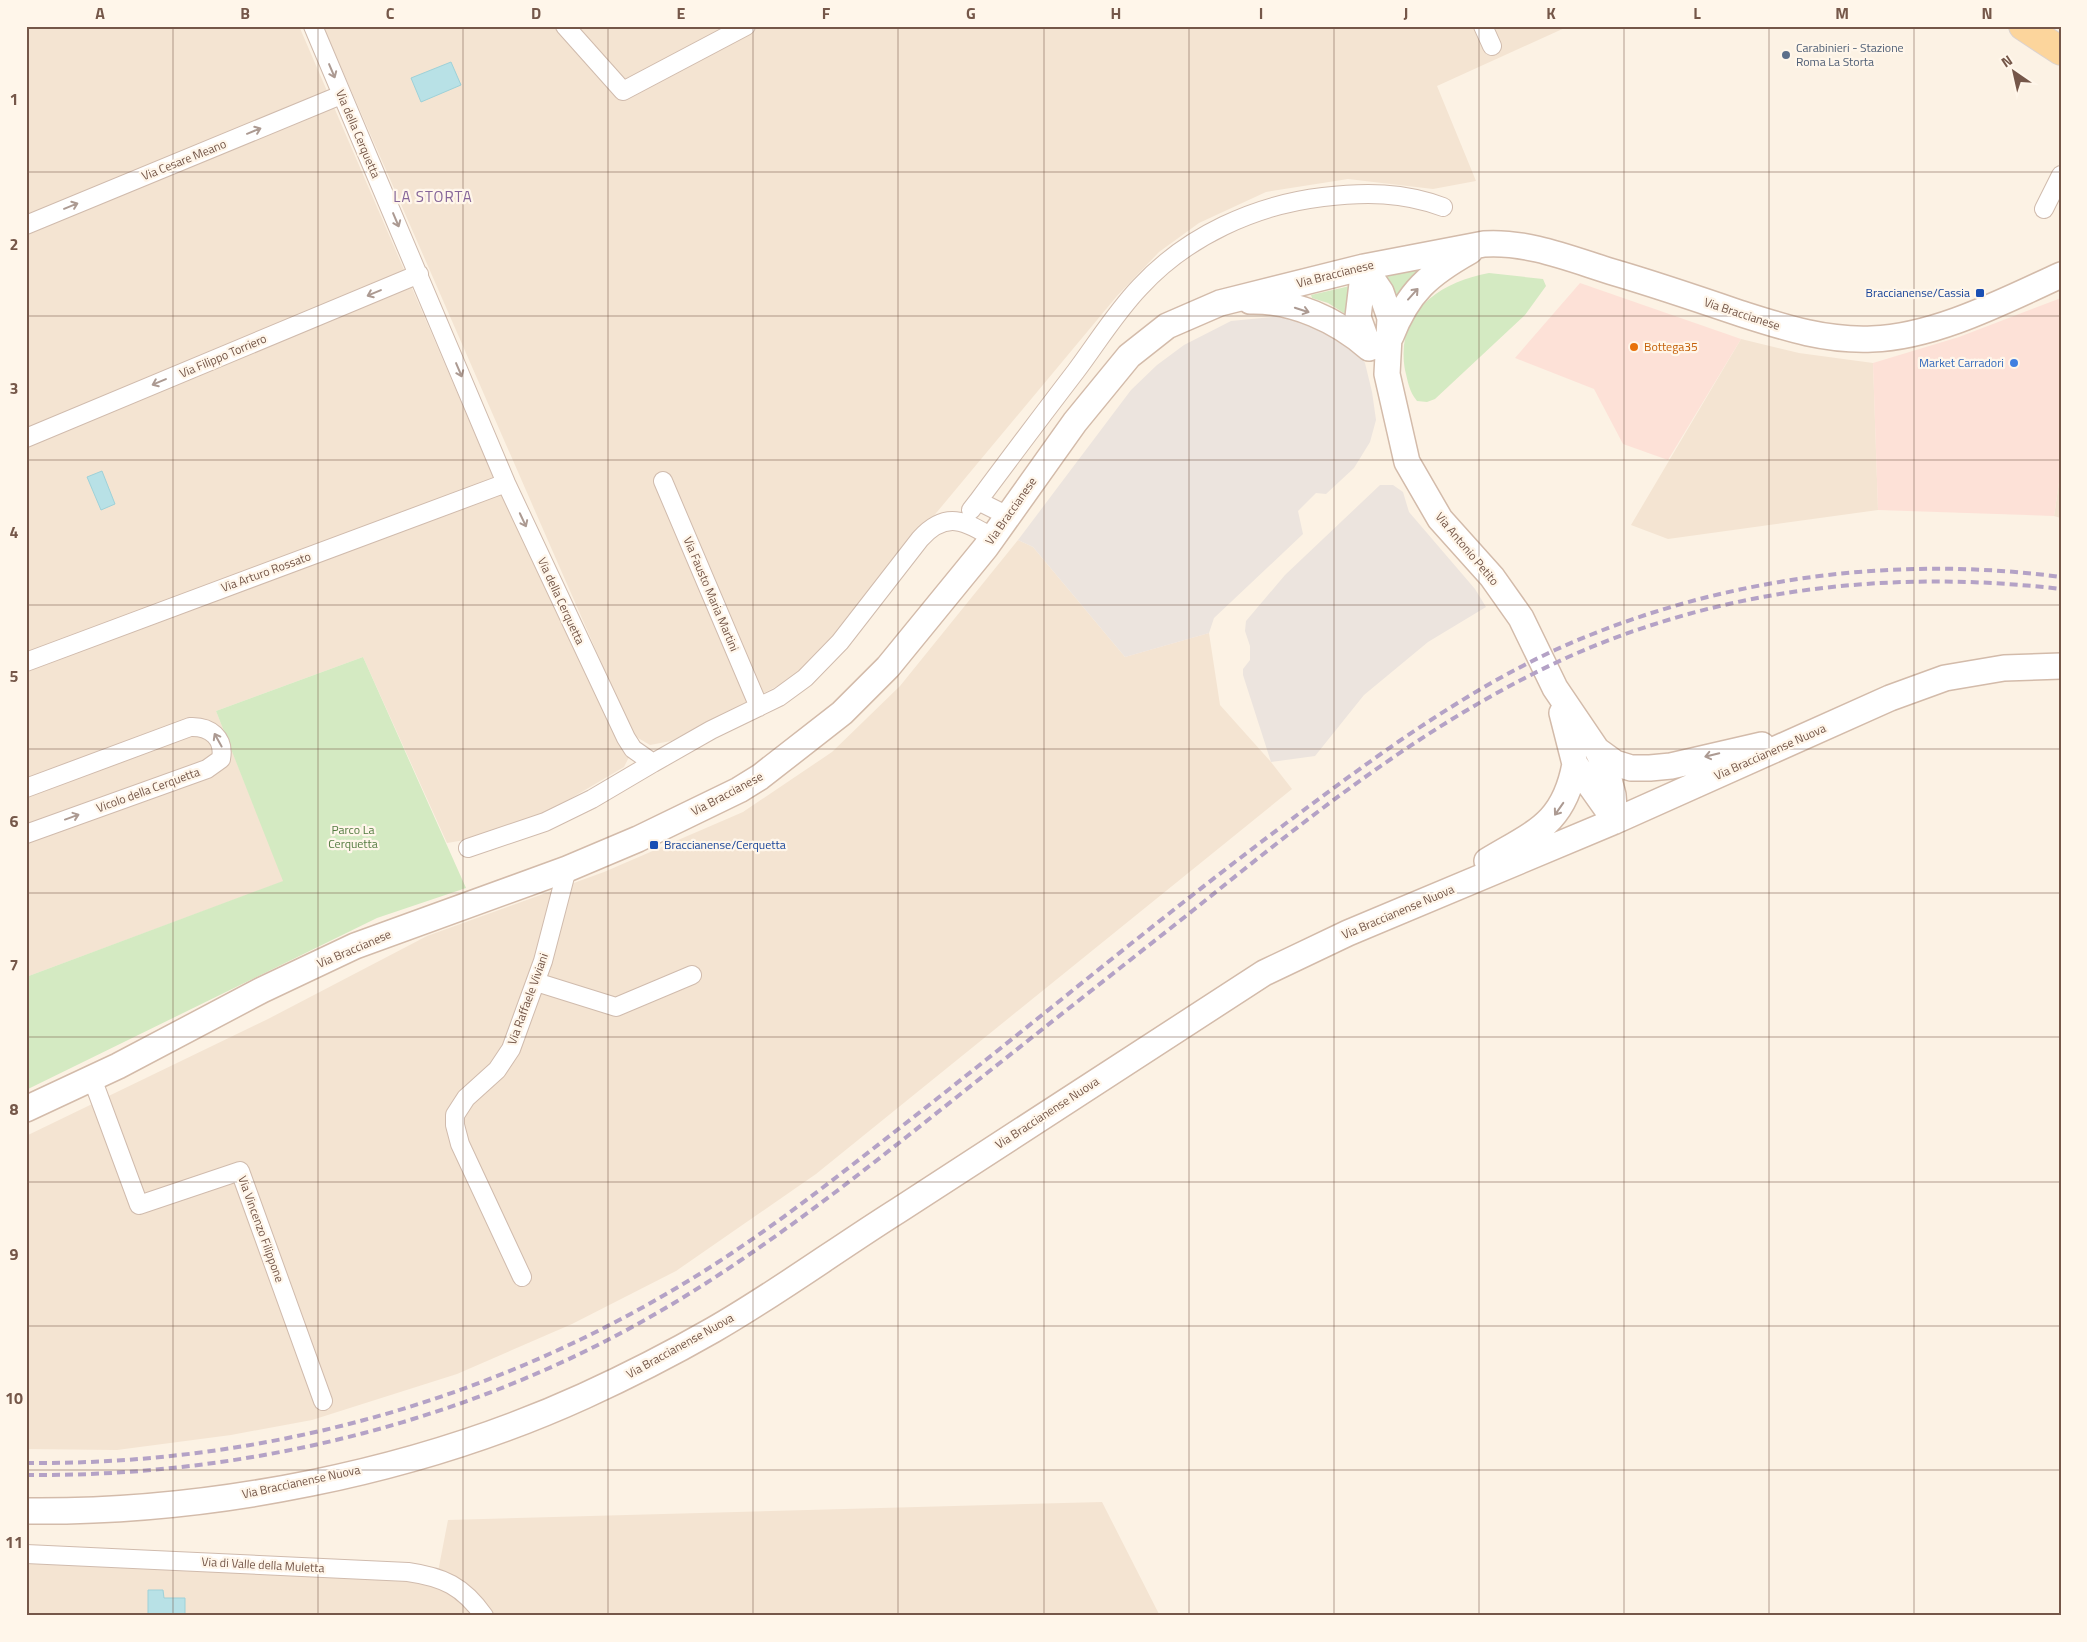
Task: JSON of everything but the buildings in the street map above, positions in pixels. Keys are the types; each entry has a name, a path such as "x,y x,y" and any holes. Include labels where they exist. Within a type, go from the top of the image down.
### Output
{"main road":[{"path":"2023,26 2061,51"}],"street":[{"name":"Via della Cerquetta","path":"313,26 506,483 626,738 633,749 653,763"},
{"path":"565,26 623,91 746,26"},
{"path":"1483,26 1492,46"},
{"name":"Via Cesare Meano","path":"26,225 341,94"},
{"path":"2044,209 2061,175"},
{"path":"962,521 1135,292 1161,267 1193,244 1264,209 1304,199 1373,193 1410,197 1442,208"},
{"path":"1391,336 1406,303 1422,285 1449,264 1484,244"},
{"name":"Via Braccianese","path":"26,1109 92,1078 262,990 355,946 567,868 638,839 738,790 818,734 866,691 888,667 993,538 1075,422 1129,356 1167,326 1220,303 1364,267 1484,244 1514,244 1630,277 1801,333 1872,339 1926,330 1994,304 2061,275"},
{"name":"Via Antonio Petito","path":"1364,267 1386,304 1390,318 1391,336 1387,374 1402,446 1419,484 1440,519 1492,578 1521,618 1555,688 1597,750 1606,768 1613,795 1615,821"},
{"name":"Via Antonio Petito","path":"1364,267 1358,317 1369,348 1387,374"},
{"name":"Via Filippo Torriero","path":"26,438 419,274"},
{"path":"1220,303 1256,301 1302,310 1344,328 1369,348"},
{"name":"Via Fausto Maria Martini","path":"663,481 758,707"},
{"name":"Via Arturo Rossato","path":"26,662 506,483"},
{"path":"978,501 1008,516"},
{"path":"468,848 545,822 592,799 711,730 792,688 822,660 861,616 924,534 944,522 962,521 993,538"},
{"name":"Via Braccianense Nuova","path":"26,1511 116,1508 217,1499 296,1486 436,1452 505,1428 582,1396 715,1329 1264,973 1348,933 1615,821 1811,735 1890,698 1945,678 2004,668 2061,666"},
{"name":"Via Antonio Petito","path":"1555,688 1571,741 1575,764 1615,821"},
{"name":"Vicolo della Cerquetta","path":"26,788 190,727 208,729 218,738 222,748 221,758 207,769 26,834"},
{"path":"1597,750 1615,763 1631,768 1671,766 1811,735"},
{"path":"1411,906 1534,832 1556,815 1570,787 1575,764"},
{"name":"Via Raffaele Viviani","path":"522,1277 460,1144 454,1120 460,1105 494,1074 511,1049 536,982 567,868"},
{"path":"536,982 616,1007 692,975"},
{"name":"Via Vincenzo Filippone","path":"92,1078 140,1205 240,1171 323,1400"},
{"name":"Via di Valle della Muletta","path":"26,1554 408,1572 437,1578 452,1584 471,1598 484,1616"}],"shaded area":[{"path":"26,26 299,26 502,497 629,757 624,767 546,813 465,840 447,843 363,657 216,711 284,881 26,977"},
{"path":"323,26 1569,26 1437,86 1476,181 1433,189 1348,179 1266,192 1199,223 1159,252 1117,296 807,668 783,683 671,741 650,745 633,735"},
{"path":"1580,283 1741,339 1668,460 1623,444 1594,389 1515,358"},
{"path":"2061,298 2061,469 2054,516 1878,510 1873,363 1959,337"},
{"path":"1282,316 1312,319 1350,340 1365,363 1372,392 1376,420 1370,442 1354,468 1326,494 1316,493 1298,511 1303,534 1214,618 1209,633 1125,657 1033,547 1018,540 1131,390 1157,365 1184,345 1231,321"},
{"path":"1741,339 1799,353 1873,363 1878,510 1668,539 1631,525"},
{"path":"2061,469 2061,518 2054,516"},
{"path":"1380,485 1393,485 1403,492 1409,512 1475,589 1486,607 1428,642 1364,695 1315,756 1271,762 1243,675 1243,669 1250,660 1250,646 1245,631 1246,621 1285,575"},
{"path":"1018,540 1033,547 1125,657 1209,633 1220,705 1271,762 1292,789 816,1174 676,1271 572,1324 457,1374 312,1420 231,1435 117,1450 26,1449 26,1136 268,1019 427,936 604,872 743,812 832,752 900,686"},
{"path":"1102,1502 1160,1616 26,1616 26,1552 437,1577 448,1520"}],"green space":[{"path":"1423,268 1397,301 1385,276"},
{"path":"1489,273 1543,279 1546,286 1525,315 1435,399 1427,402 1417,401 1412,394 1408,382 1404,350 1407,332 1414,317 1438,293 1453,284"},
{"path":"1350,286 1347,315 1328,303 1312,298 1311,295"},
{"name":"Parco La Cerquetta","path":"363,657 466,888 377,918 26,1090 26,977 283,881 216,711"}],"water":[{"path":"451,62 461,85 421,102 411,78"},
{"path":"102,471 115,504 101,510 87,477"},
{"path":"148,1590 163,1590 164,1598 185,1598 185,1615 148,1615"}],"railway":[{"path":"26,1463 113,1461 199,1453 283,1439 367,1419 449,1394 529,1363 607,1326 712,1266 797,1207 953,1086 1237,860 1317,800 1450,708 1484,687 1555,650 1615,626 1676,605 1739,590 1803,578 1868,571 1932,569 1997,571 2061,577"},
{"path":"26,1475 110,1473 195,1465 279,1452 362,1434 443,1409 523,1380 600,1344 718,1276 844,1186 1283,838 1373,771 1467,710 1566,658 1625,634 1685,615 1747,600 1809,590 1871,584 1934,581 1998,583 2061,589"}],"place":[{"name":"Carabinieri - Stazione Roma La Storta","path":"1786,55"},
{"name":"Braccianense/Cassia","path":"1980,293"},
{"name":"Bottega35","path":"1634,347"},
{"name":"Market Carradori","path":"2014,363"},
{"name":"Braccianense/Cerquetta","path":"654,845"}],"district":[{"name":"LA STORTA","path":"433,197"}]}
